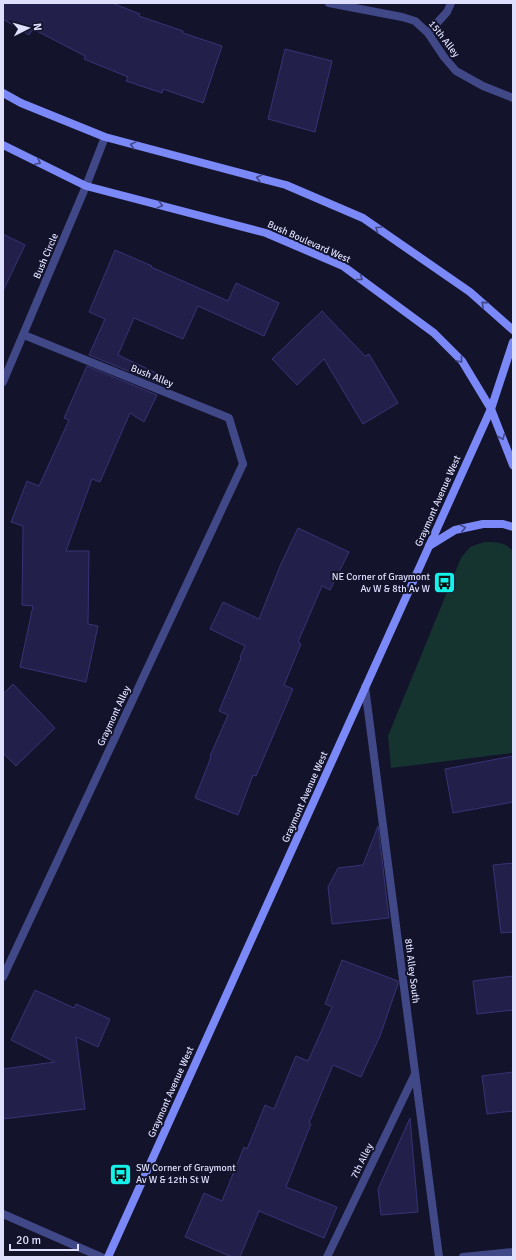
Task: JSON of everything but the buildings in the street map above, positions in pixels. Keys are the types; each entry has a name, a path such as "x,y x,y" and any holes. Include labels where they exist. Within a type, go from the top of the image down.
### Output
{"main road":[{"path":"3,93 21,103 105,137 286,185 363,218 470,292 513,330"},
{"name":"Bush Boulevard West","path":"3,145 86,186 266,233 343,266 434,333 462,361 490,409 513,465"},
{"name":"Graymont Avenue West","path":"108,1257 490,409 513,342"},
{"path":"429,546 455,530 483,524 502,524 513,527"}],"street":[{"name":"15th Alley","path":"329,3 402,17 415,21 428,33 444,57 456,71 483,86 513,98"},
{"path":"428,33 446,12 451,3"},
{"name":"Bush Circle","path":"3,382 6,366 24,335 105,137"},
{"name":"Bush Alley","path":"24,335 229,418 243,464"},
{"name":"Graymont Alley","path":"3,977 243,464"},
{"name":"8th Alley South","path":"365,687 439,1257"},
{"name":"7th Alley","path":"327,1257 415,1074"},
{"path":"3,1214 101,1257"},
{"path":"463,1257 513,1252"}],"green space":[{"path":"484,542 496,542 503,544 513,551 513,753 391,768 388,736 461,558 470,547"}],"place":[{"name":"NE Corner of Graymont Av W & 8th Av W","path":"445,583"},
{"name":"SW Corner of Graymont Av W & 12th St W","path":"121,1174"}]}
